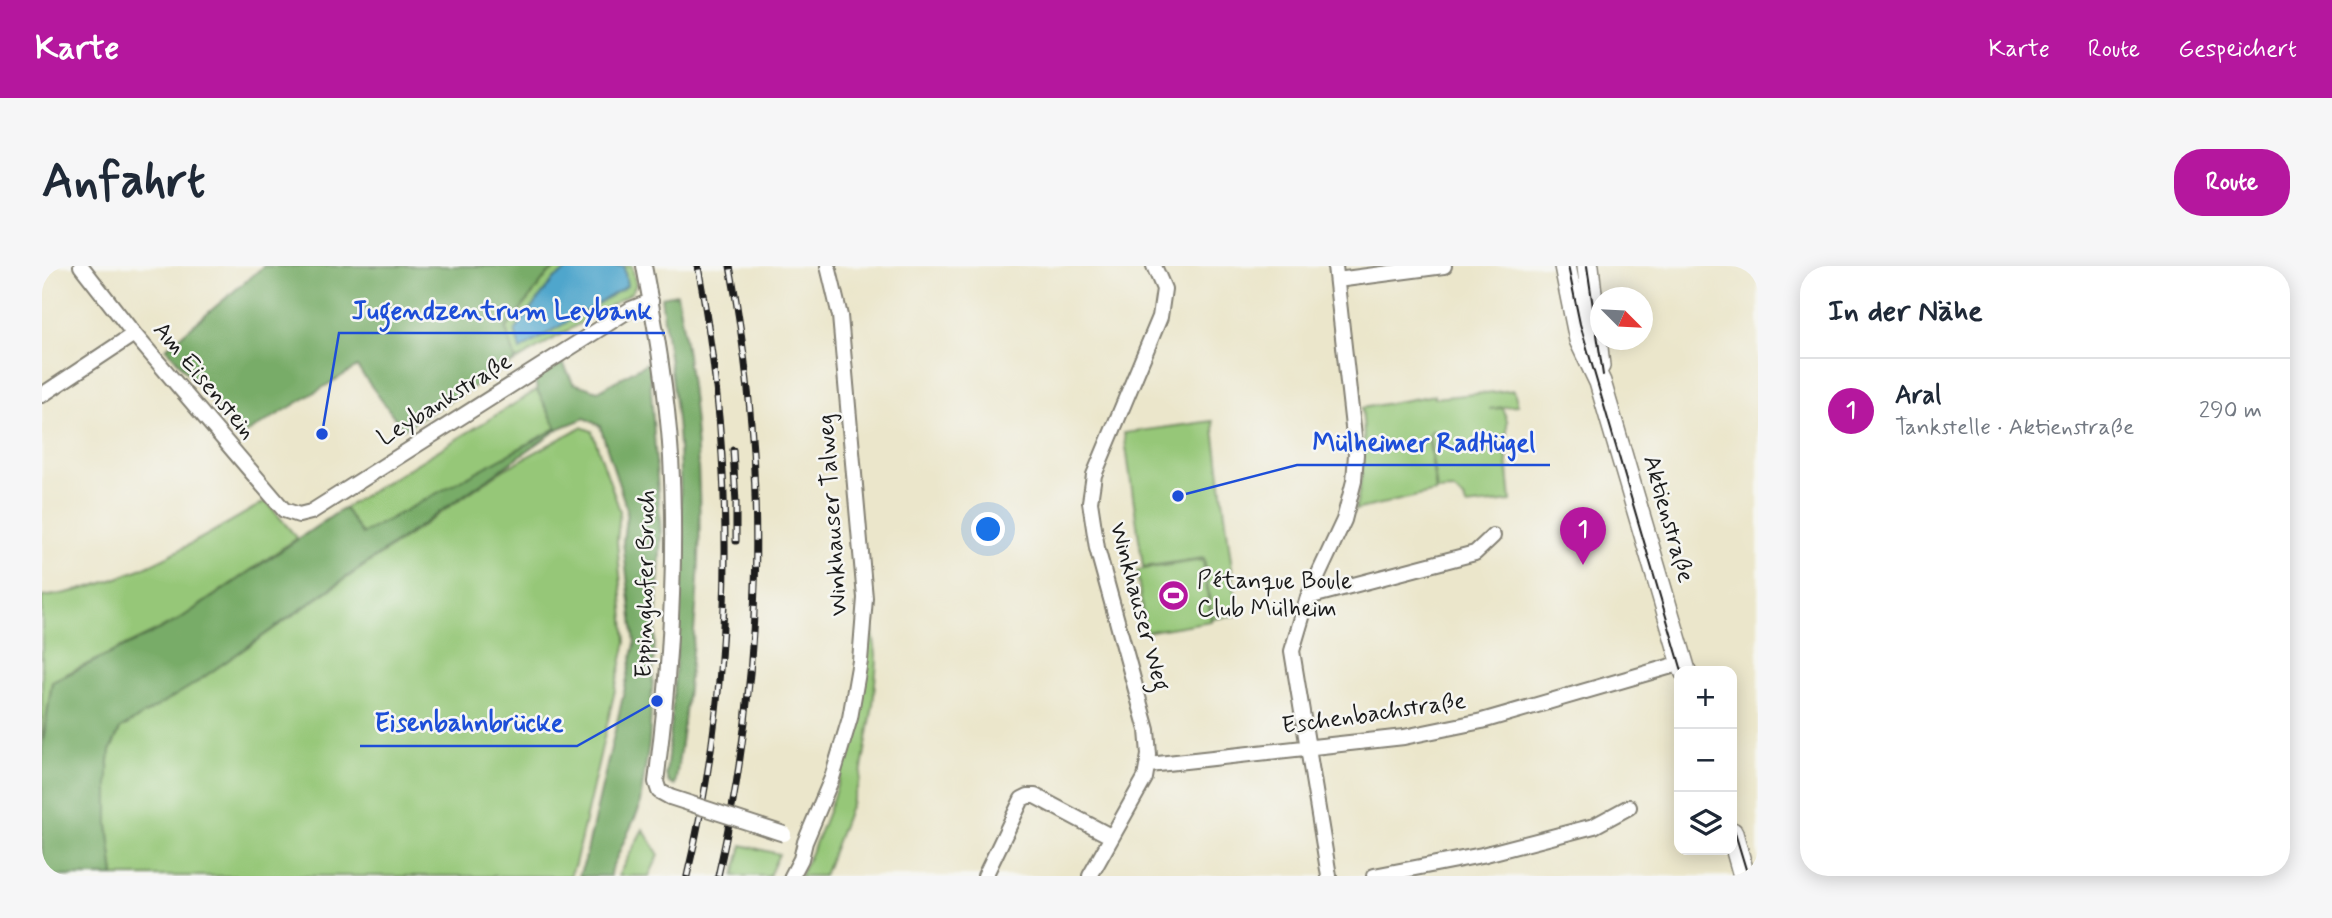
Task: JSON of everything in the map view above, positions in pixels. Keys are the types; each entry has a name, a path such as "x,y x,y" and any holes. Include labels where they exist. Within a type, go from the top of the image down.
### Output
{"main road":[{"name":"Aktienstraße","path":"1565,266 1580,340 1600,382 1683,666"},
{"name":"Aktienstraße","path":"1588,266 1600,382"},
{"path":"1737,851 1744,876"}],"street":[{"name":"Am Eisenstein","path":"81,266 134,334 284,510 299,515"},
{"name":"Eppinghofer Bruch","path":"645,266 657,337 671,455 673,516 672,604 666,703 656,782 659,791 670,797 805,842"},
{"name":"Winkhauser Talweg","path":"792,876 802,859 805,842 832,778 850,718 860,661 865,598 840,316 828,266"},
{"name":"Winkhauser Weg","path":"1149,765 1145,717 1097,548 1090,502 1094,475 1160,317 1164,289 1154,266"},
{"path":"1329,876 1292,651 1308,597 1344,520 1354,481 1356,454 1336,273 1444,266"},
{"name":"Leybankstraße","path":"299,515 311,512 631,309 651,302"},
{"path":"42,395 134,334"},
{"path":"1308,597 1475,553 1493,536"},
{"name":"Eschenbachstraße","path":"1149,765 1404,737 1482,721 1674,669"},
{"path":"1090,876 1149,765"},
{"path":"985,876 1022,799 1028,796 1035,796 1112,836"},
{"path":"1374,876 1482,855 1594,826 1629,807"}],"green space":[{"path":"264,266 559,266 547,275 506,329 516,361 403,429 357,367 242,436 166,348"},
{"path":"559,266 632,266 636,285 631,293 516,361 506,329 547,275"},
{"path":"677,294 695,426 700,526 693,644 675,786 669,783 666,775 679,611 679,446 661,297"},
{"path":"649,362 661,535 649,744 639,809 610,872 611,876 579,876 635,644 623,542 627,510 600,426 585,418 560,428 191,686 120,729 110,751 108,771 108,825 114,876 42,876 42,749 52,682 177,621 344,508 362,534 557,428 537,390 535,380 563,363 573,383 598,391"},
{"path":"537,390 557,428 362,535 344,508"},
{"path":"1514,390 1518,405 1489,409 1502,408 1507,420 1511,501 1466,506 1464,498 1453,490 1437,491 1429,436 1433,429 1428,436 1436,492 1355,510 1363,459 1362,408 1435,395 1435,398"},
{"path":"1213,421 1238,615 1212,619 1204,558 1143,567 1124,433"},
{"path":"581,427 592,431 620,511 617,541 626,642 570,876 114,876 108,825 108,771 110,751 120,729 191,686 501,471"},
{"path":"266,501 297,538 177,621 52,681 42,745 42,597 102,584 158,561"},
{"name":"Pétanque Boule Club Mülheim","path":"1203,560 1211,621 1145,632 1137,570"},
{"path":"869,606 877,661 873,705 860,780 825,873 823,876 800,876 827,813 849,746 861,690"},
{"path":"643,829 659,855 649,876 618,876"},
{"path":"742,845 779,854 769,876 734,876"}],"water":[{"path":"573,266 624,266 627,286 520,350 515,330 553,280"}],"tram line":[{"path":"1568,266 1580,324 1681,666"},
{"path":"1587,266 1603,375"},
{"path":"1737,840 1748,876"}],"railway":[{"path":"687,876 703,800 714,724 722,648 725,572 719,419 698,266"},
{"path":"718,876 745,725 756,572 751,418 730,266"},
{"path":"733,450 736,541"}],"place":[{"name":"Jugendzentrum Leybank","path":"322,434"},
{"name":"Mülheimer RadHügel","path":"1178,496"},
{"name":"Aral","path":"1583,565"},
{"name":"Pétanque Boule Club Mülheim","path":"1174,595"},
{"name":"Eisenbahnbrücke","path":"657,701"}]}
